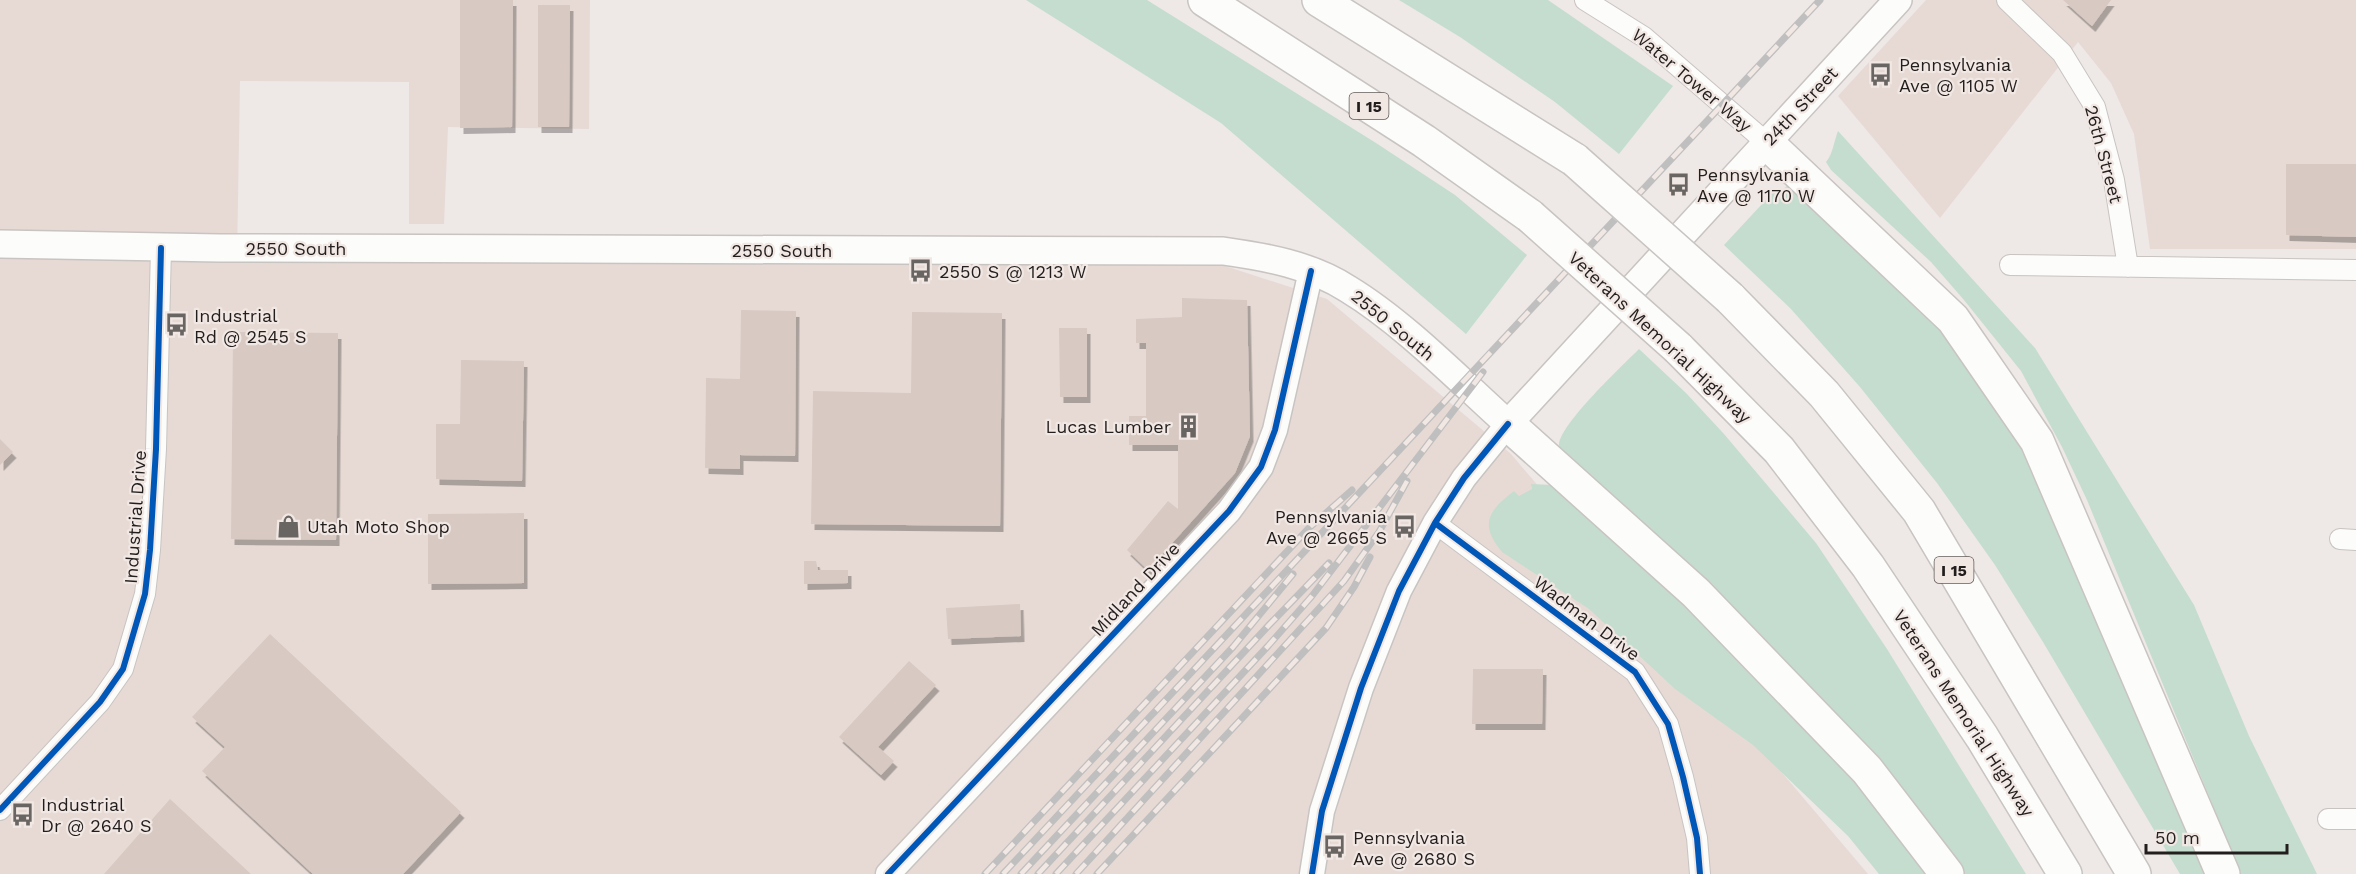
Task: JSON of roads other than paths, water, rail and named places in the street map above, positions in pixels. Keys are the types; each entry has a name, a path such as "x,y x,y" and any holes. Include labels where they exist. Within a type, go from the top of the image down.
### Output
{"highway":[{"name":"Veterans Memorial Highway","path":"1205,0 1424,141 1530,216 1678,348 1779,450 1868,566 1982,737 2065,874"},
{"name":"I 15","path":"1319,0 1575,160 1730,298 1824,394 1919,511 2134,874"},
{"path":"1767,143 1953,319 2037,441 2223,874"},
{"path":"1508,424 1696,592 1867,770 1947,874"}],"main road":[{"name":"24th Street","path":"1508,424 1898,0"},
{"name":"2550 South","path":"0,244 161,248 1222,251 1268,257 1311,271 1347,288 1385,315 1508,424"}],"street":[{"name":"Water Tower Way","path":"1585,0 1644,37 1767,143"},
{"name":"26th Street","path":"2007,0 2061,52 2095,107 2114,180 2128,267"},
{"name":"Industrial Drive","path":"0,810 100,702 123,669 145,594 156,449 161,248"},
{"path":"2010,265 2356,270"},
{"name":"Midland Drive","path":"888,874 1229,511 1261,466 1275,430 1311,271"},
{"path":"1312,874 1322,811 1361,688 1399,591 1435,523 1464,478 1508,424"},
{"name":"Wadman Drive","path":"1435,523 1635,672 1668,723 1695,828 1700,874"},
{"path":"2328,819 2356,819"}],"railway":[{"path":"1003,874 1820,0"},
{"path":"1056,874 1312,596 1483,372"},
{"path":"1076,874 1344,581 1379,532 1407,481"},
{"path":"985,874 1309,528 1352,490"},
{"path":"1097,874 1326,628 1354,587 1370,557"},
{"path":"1038,874 1329,563"},
{"path":"1021,874 1233,647 1293,574"}],"place":[{"name":"Pennsylvania Ave @ 1105 W","path":"1881,74"},
{"name":"Pennsylvania Ave @ 1170 W","path":"1679,184"},
{"name":"2550 S @ 1213 W","path":"921,271"},
{"name":"Industrial Rd @ 2545 S","path":"176,325"},
{"name":"Lucas Lumber","path":"1189,426"},
{"name":"Utah Moto Shop","path":"289,526"},
{"name":"Pennsylvania Ave @ 2665 S","path":"1405,526"},
{"name":"Industrial Dr @ 2640 S","path":"23,814"},
{"name":"Pennsylvania Ave @ 2680 S","path":"1335,847"}]}
